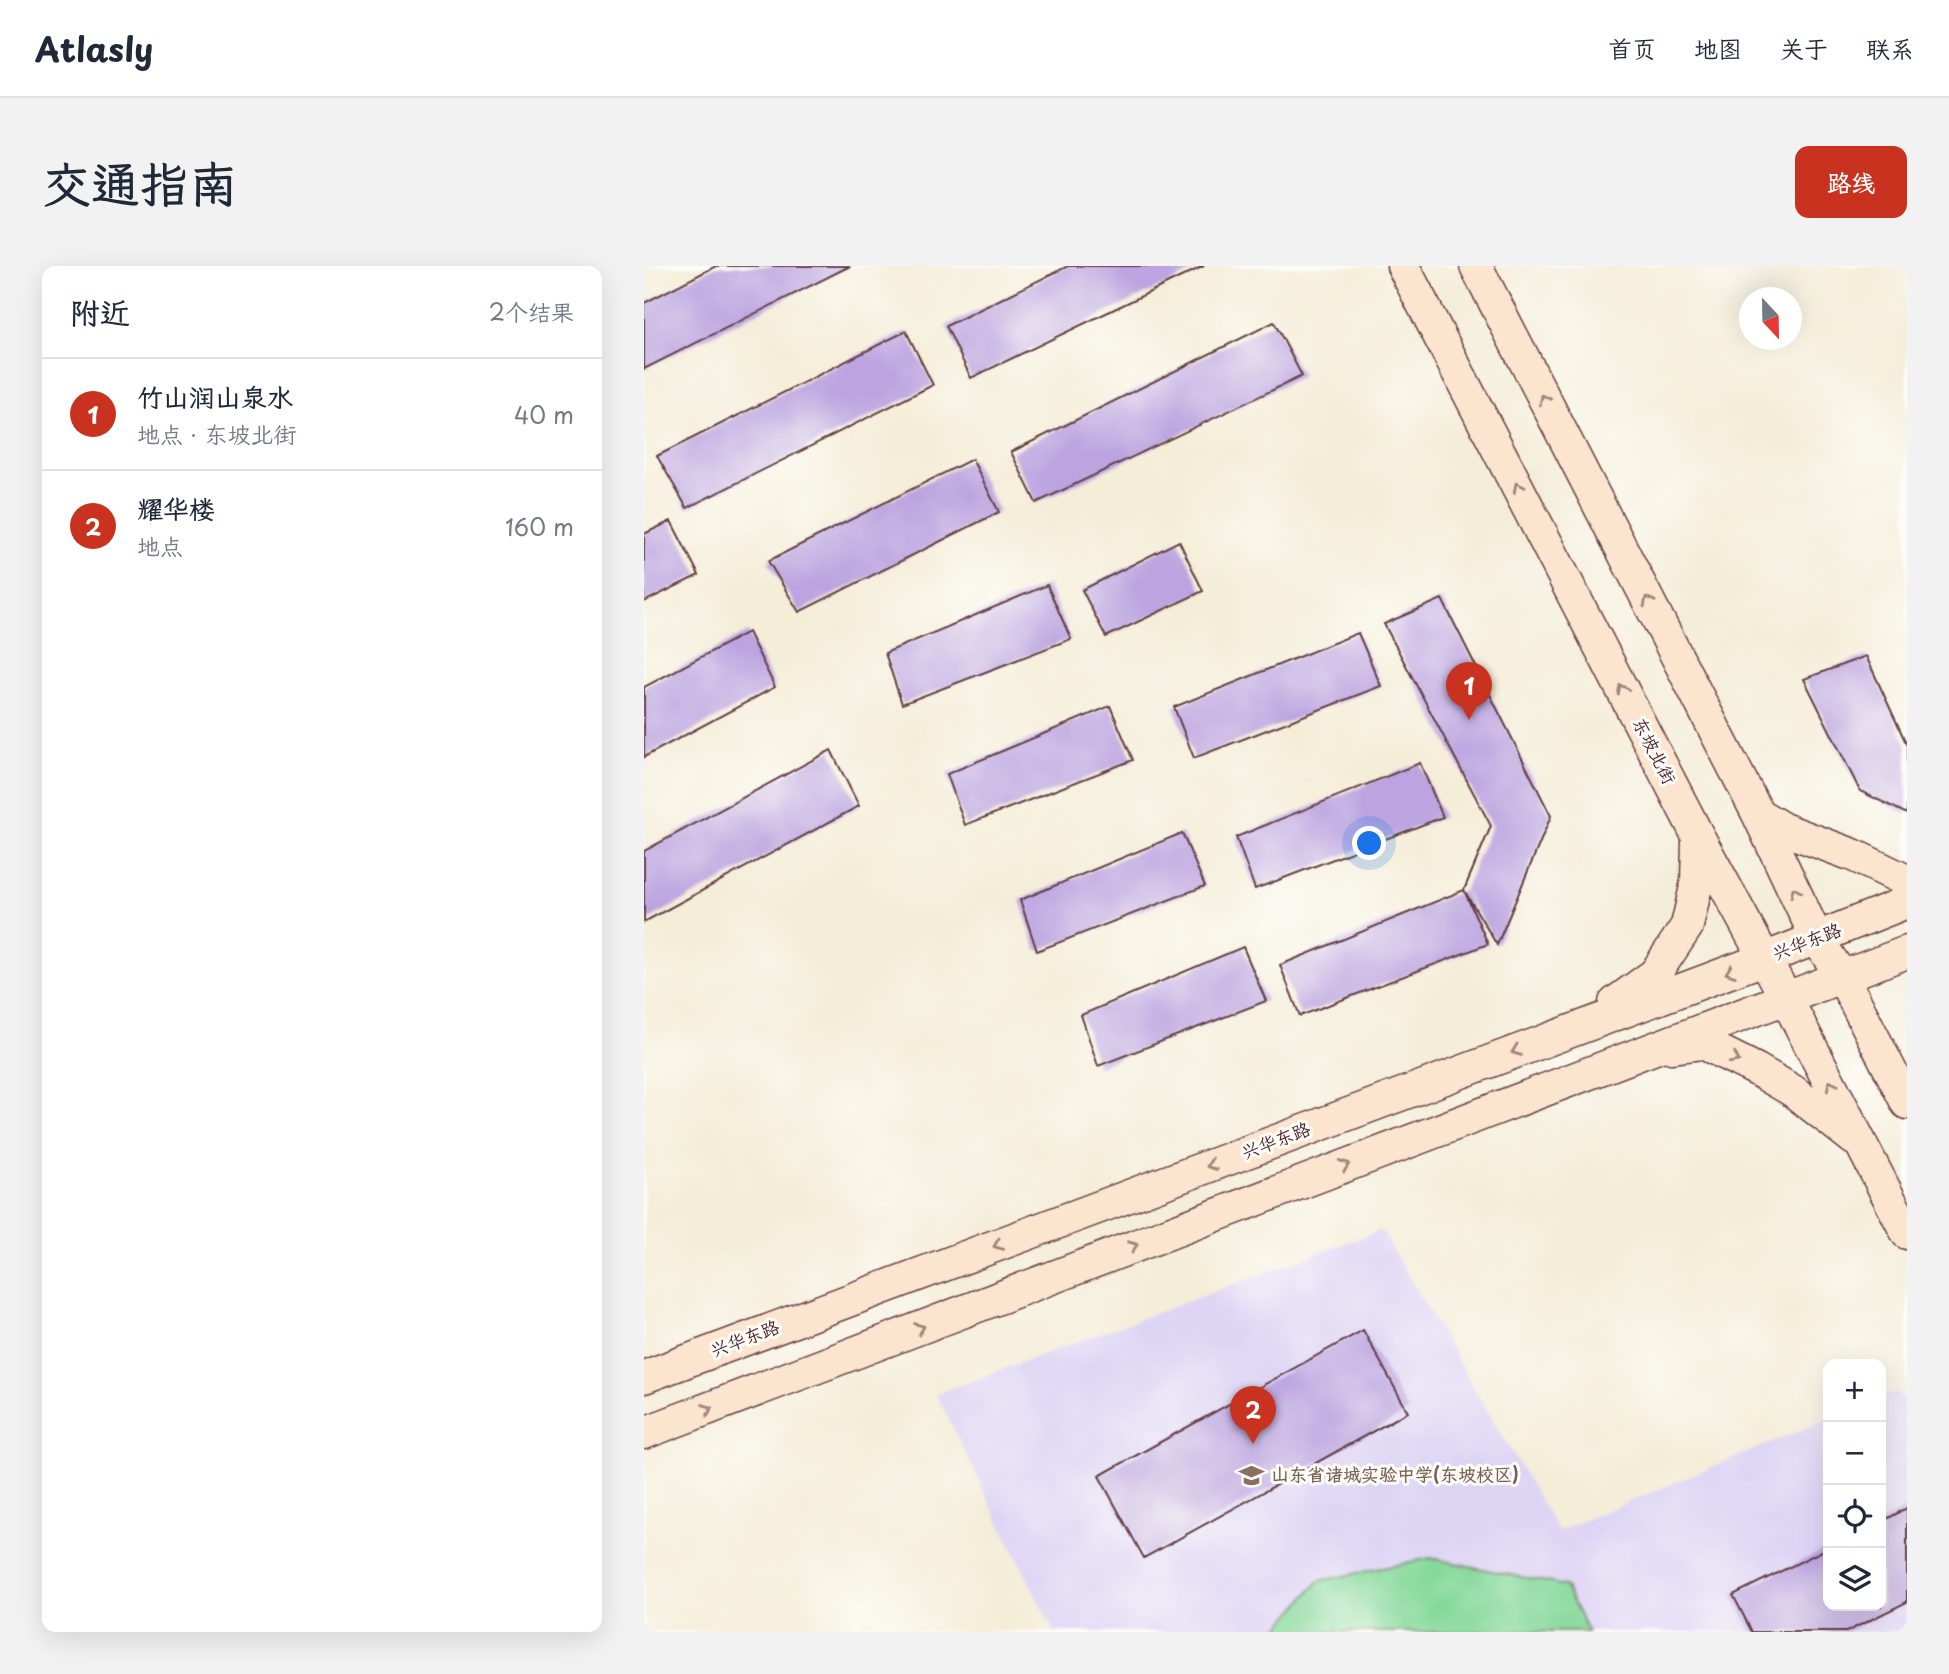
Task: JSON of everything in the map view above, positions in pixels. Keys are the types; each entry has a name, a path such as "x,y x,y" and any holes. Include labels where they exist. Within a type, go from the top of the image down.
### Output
{"main road":[{"name":"东坡北街","path":"1403,266 1907,1233"},
{"path":"1476,266 1758,814 1817,939 1843,978 1907,1103"},
{"path":"1758,814 1783,829 1853,855 1907,880"},
{"path":"1587,1024 1655,974 1687,926 1697,882 1698,836"},
{"name":"兴华东路","path":"644,1377 1764,959 1907,902"},
{"path":"644,1433 1907,952"},
{"path":"1647,1050 1703,1043 1793,1091 1863,1145"}],"shaded area":[{"name":"山东省诸城实验中学(东坡校区)","path":"1381,1230 1558,1531 1823,1421 1823,1611 1886,1611 1886,1396 1898,1391 1907,1409 1907,1632 1054,1632 936,1394"}],"green space":[{"path":"1430,1558 1565,1586 1588,1632 1275,1632 1319,1581"}],"building":[{"path":"716,266 850,266 644,369 644,303"},
{"path":"1068,266 1204,266 971,378 946,326"},
{"path":"1274,322 1302,376 1036,503 1011,452"},
{"path":"906,331 933,385 687,508 657,456"},
{"path":"972,459 999,512 799,612 768,561"},
{"path":"671,521 699,575 644,602 644,534"},
{"path":"1179,541 1203,591 1106,637 1082,590"},
{"path":"1047,585 1071,639 902,704 885,653"},
{"path":"1442,599 1551,816 1497,945 1464,890 1491,826 1384,624"},
{"path":"748,632 775,687 644,757 644,687"},
{"path":"1358,633 1381,686 1194,758 1174,707"},
{"path":"1866,656 1907,745 1907,814 1860,791 1804,679"},
{"path":"1110,706 1133,760 965,825 947,774"},
{"path":"831,750 859,806 644,922 644,851"},
{"path":"1420,763 1443,817 1255,889 1236,837"},
{"path":"1182,833 1205,886 1037,951 1020,900"},
{"path":"1464,890 1488,944 1300,1016 1280,965"},
{"path":"1243,947 1266,1001 1098,1066 1081,1015"},
{"path":"1363,1330 1408,1412 1144,1558 1099,1476"},
{"path":"1907,1508 1907,1602 1846,1632 1752,1632 1733,1595 1823,1550 1823,1611 1886,1611 1886,1519"}],"place":[{"name":"竹山润山泉水","path":"1469,720"},
{"name":"耀华楼","path":"1253,1444"},
{"name":"山东省诸城实验中学(东坡校区)","path":"1251,1475"}]}
